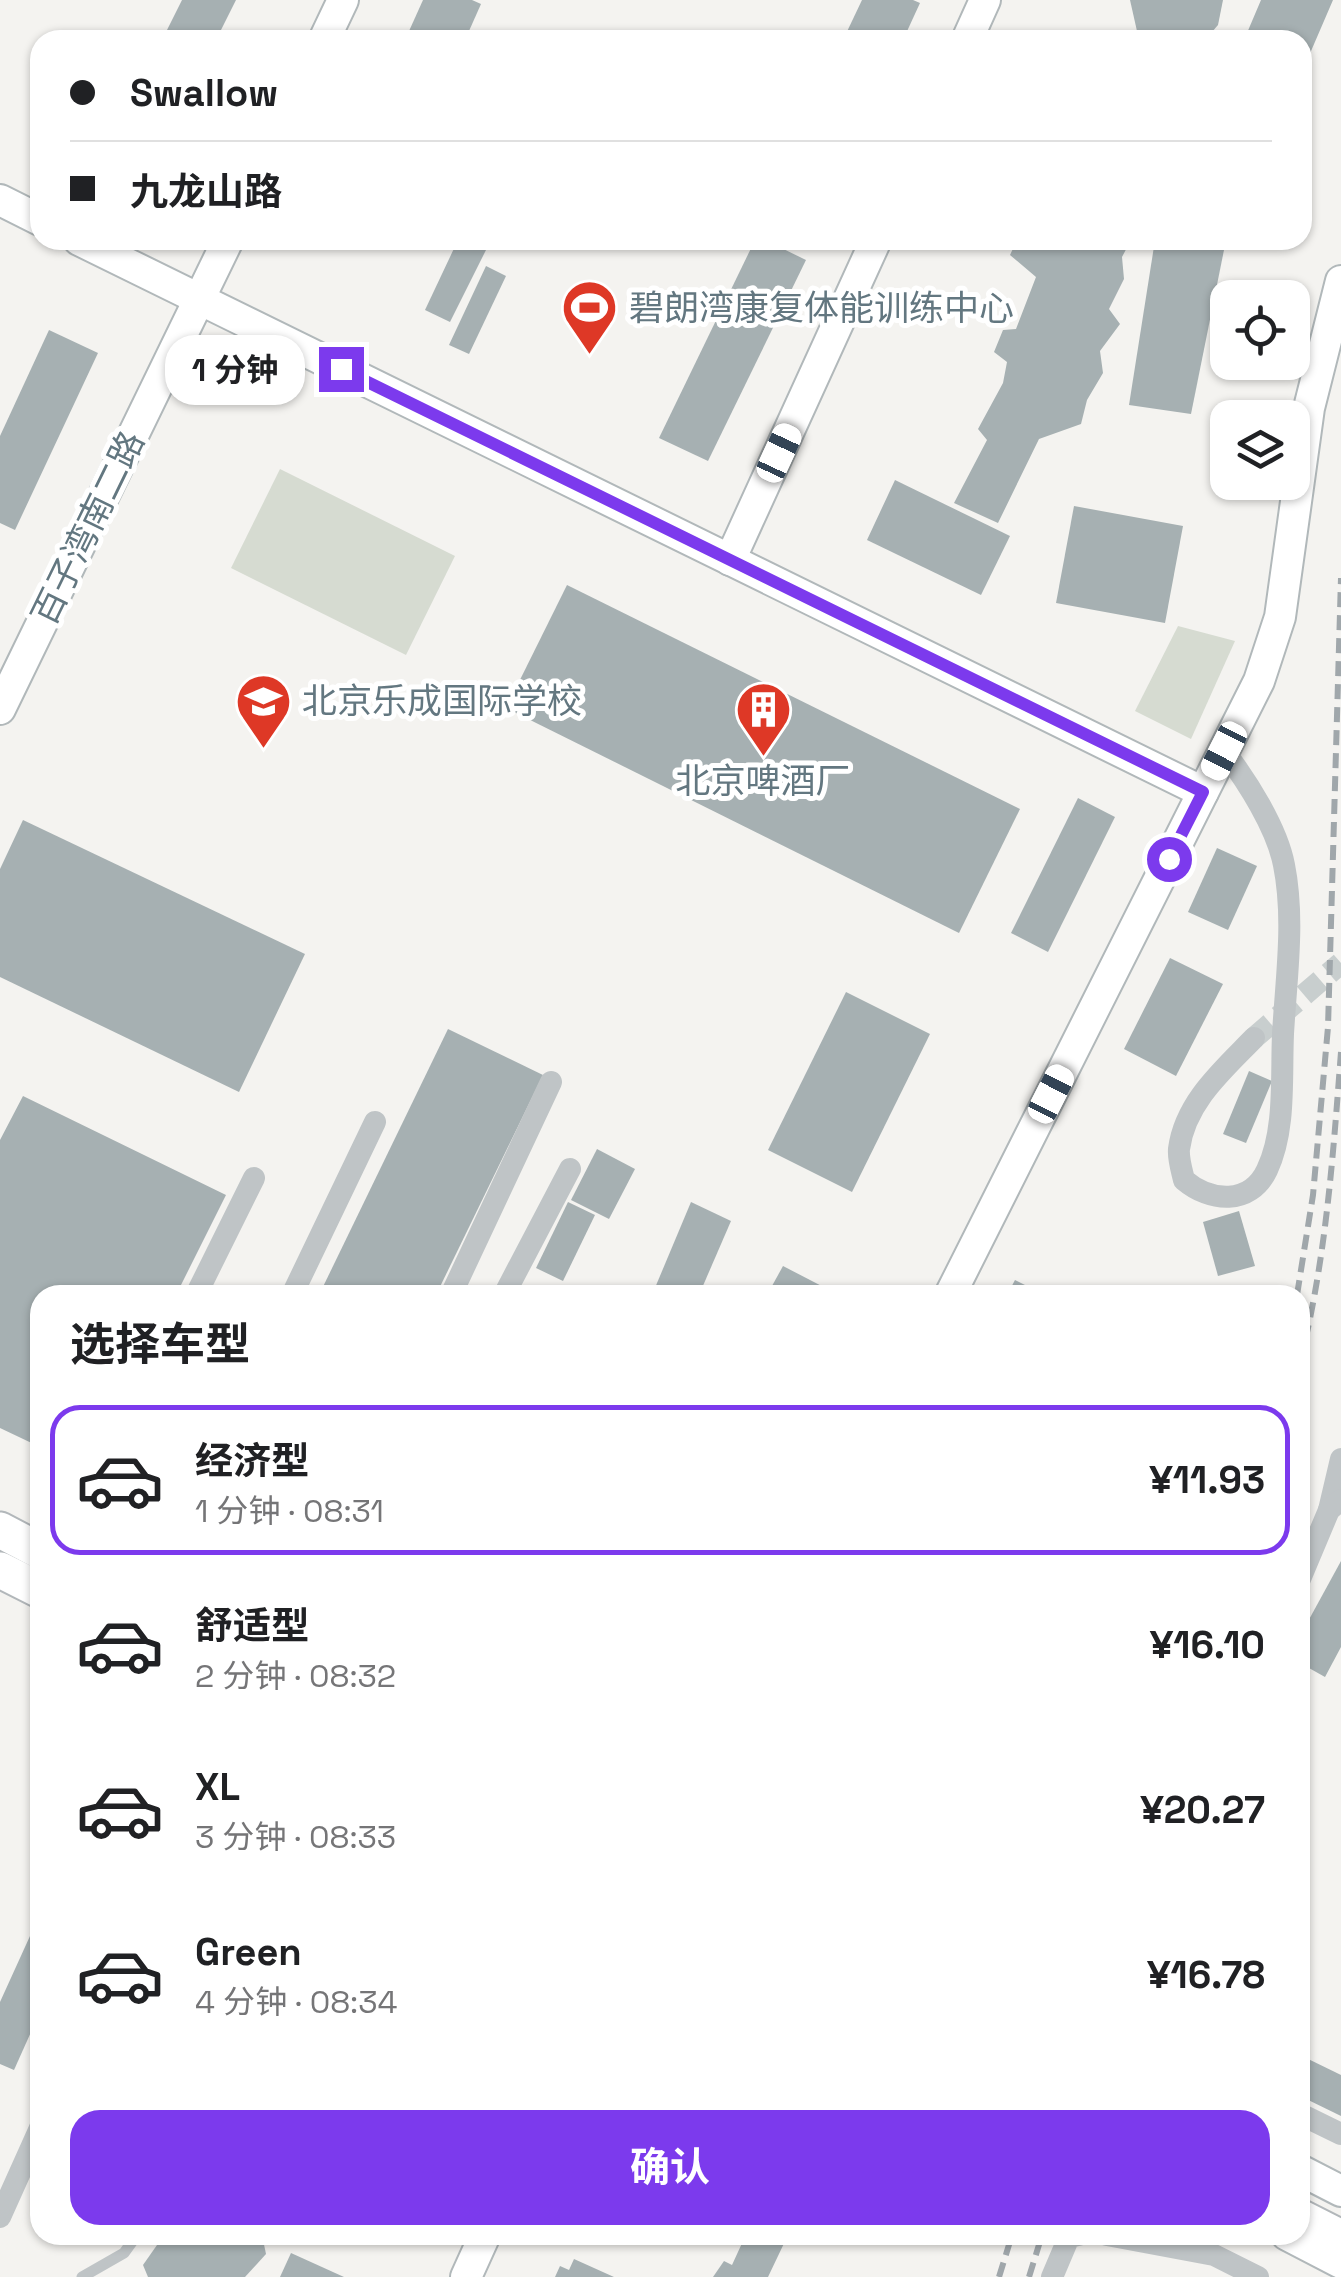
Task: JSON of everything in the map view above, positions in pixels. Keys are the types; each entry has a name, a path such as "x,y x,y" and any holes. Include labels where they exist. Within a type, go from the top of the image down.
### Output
{"main road":[{"path":"0,1530 30,1545"},
{"path":"0,1570 30,1585"},
{"path":"1310,2197 1341,2212"},
{"path":"1310,2222 1341,2238"}],"street":[{"path":"329,30 343,0"},
{"path":"972,30 985,0"},
{"path":"0,200 30,215"},
{"path":"100,250 1203,792"},
{"name":"百子湾南二路","path":"0,709 223,250"},
{"path":"730,560 871,250"},
{"path":"955,1285 1259,680 1280,617 1309,408 1341,281"},
{"path":"1224,751 1251,787 1284,862 1289,914 1278,1137 1266,1173 1248,1192 1227,1199 1199,1193 1184,1180 1178,1151 1187,1123 1202,1092 1254,1038"},
{"path":"457,1285 550,1082"},
{"path":"297,1285 375,1122"},
{"path":"509,1285 570,1169"},
{"path":"201,1285 254,1178"},
{"path":"1310,1558 1335,1505 1341,1458"},
{"path":"1310,2119 1341,2134"},
{"path":"0,2218 30,2154"},
{"path":"1310,2175 1341,2190"},
{"path":"466,2277 480,2245"},
{"path":"1052,2277 1066,2245"},
{"path":"1160,2245 1214,2255 1258,2277"},
{"path":"1307,2245 1341,2262"}],"lane":[{"path":"82,2277 124,2254 130,2245"}],"shaded area":[{"path":"280,469 455,556 406,655 231,568"},
{"path":"1178,626 1235,641 1191,739 1135,711"}],"building":[{"path":"182,0 236,0 221,30 167,30"},
{"path":"423,0 472,0 481,4 469,30 410,30"},
{"path":"862,0 920,3 908,30 848,30"},
{"path":"1130,0 1223,0 1214,30 1137,30"},
{"path":"1261,0 1333,0 1312,49 1312,30 1248,30"},
{"path":"453,250 486,250 450,322 425,310"},
{"path":"750,250 786,250 806,260 708,461 659,438"},
{"path":"1012,250 1126,250 1122,257 1124,279 1109,309 1120,324 1100,351 1103,373 1087,400 1081,424 1039,439 998,523 954,503 987,440 978,429 1003,383 1007,362 994,352 1003,330 1016,329 1036,277 1010,255"},
{"path":"1153,250 1224,250 1218,280 1210,280 1210,320 1191,414 1129,405"},
{"path":"486,266 506,276 469,354 449,345"},
{"path":"49,330 98,353 15,530 0,523 0,436"},
{"path":"895,480 1010,536 981,595 867,540"},
{"path":"1074,506 1183,526 1165,623 1056,603"},
{"name":"北京啤酒厂","path":"567,585 1020,809 959,933 506,708"},
{"path":"1078,798 1115,817 1048,952 1011,933"},
{"path":"23,820 305,954 239,1092 0,977 0,869"},
{"path":"1217,848 1257,866 1228,930 1188,912"},
{"path":"1170,958 1223,984 1176,1076 1124,1049"},
{"path":"846,992 930,1034 852,1192 768,1150"},
{"path":"448,1029 543,1075 441,1285 324,1285"},
{"path":"1249,1071 1272,1081 1246,1143 1223,1134"},
{"path":"23,1096 226,1195 181,1285 30,1285 30,1442 0,1428 0,1140"},
{"path":"597,1149 635,1169 609,1219 571,1200"},
{"path":"568,1202 595,1215 563,1281 536,1268"},
{"path":"691,1202 731,1221 703,1285 656,1285"},
{"path":"1239,1211 1255,1266 1218,1276 1203,1222"},
{"path":"783,1266 820,1285 773,1285"},
{"path":"1341,1561 1341,1647 1325,1677 1310,1669 1310,1618"},
{"path":"30,1936 30,2034 14,2070 0,2064 0,2002"},
{"path":"1310,2060 1341,2075 1341,2116 1310,2101"},
{"path":"157,2245 264,2245 266,2254 245,2277 148,2277 143,2265"},
{"path":"741,2245 783,2245 768,2277 713,2277 724,2261 732,2265"},
{"path":"291,2253 344,2277 280,2277"},
{"path":"574,2259 614,2277 555,2277 560,2266 569,2270"}],"tunnel":[{"path":"1254,1038 1341,963"}],"railway":[{"path":"1299,1285 1313,1195 1328,1027 1341,578"},
{"path":"1310,1318 1322,1247 1341,1052"},
{"path":"999,2277 1009,2245"},
{"path":"1029,2277 1039,2245"}],"place":[{"name":"碧朗湾康复体能训练中心","path":"590,357"},
{"name":"北京乐成国际学校","path":"263,750"},
{"name":"北京啤酒厂","path":"763,759"}],"route":[{"path":"341,369 1203,792 1169,859"}]}
